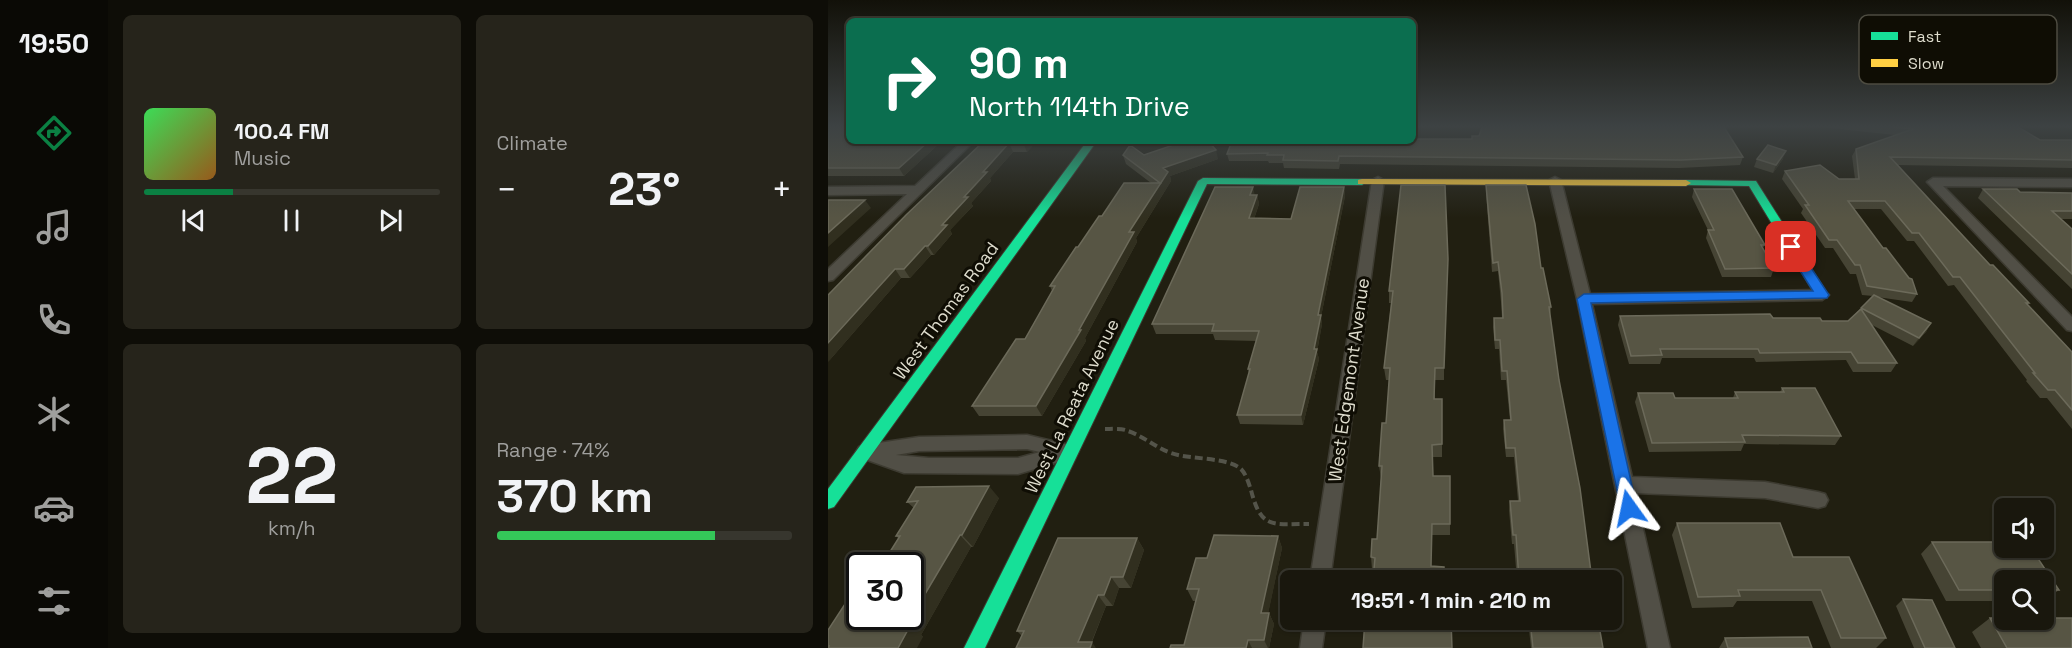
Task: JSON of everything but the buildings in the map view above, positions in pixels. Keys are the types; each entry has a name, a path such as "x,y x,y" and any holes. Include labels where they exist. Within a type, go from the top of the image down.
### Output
{"street":[{"path":"828,277 952,157"},
{"name":"West Thomas Road","path":"828,502 1080,157"},
{"path":"1378,180 1752,183 1822,295"},
{"name":"West La Reata Avenue","path":"974,648 1203,181 1378,180"},
{"name":"West Edgemont Avenue","path":"1322,570 1378,180"},
{"path":"1555,180 1584,299 1659,648"},
{"path":"2072,183 1933,182 2072,326"},
{"path":"828,191 917,190"},
{"path":"1584,299 1822,295"},
{"path":"865,452 904,465 929,466 1018,466 1070,453"},
{"path":"1624,485 1765,490 1818,500"},
{"path":"1311,648 1314,630"}],"path":[{"path":"1082,428 1127,430 1155,447 1177,455 1230,463 1241,469 1249,483 1255,506 1263,520 1272,524 1329,524"}],"traffic: fast":[{"path":"828,502 1080,157"},
{"path":"974,648 1203,181 1362,182"},
{"path":"1686,183 1752,183 1822,295"}],"traffic: slow":[{"path":"1362,182 1686,183"}],"route":[{"path":"1629,508 1584,299 1822,295 1791,247"}]}
